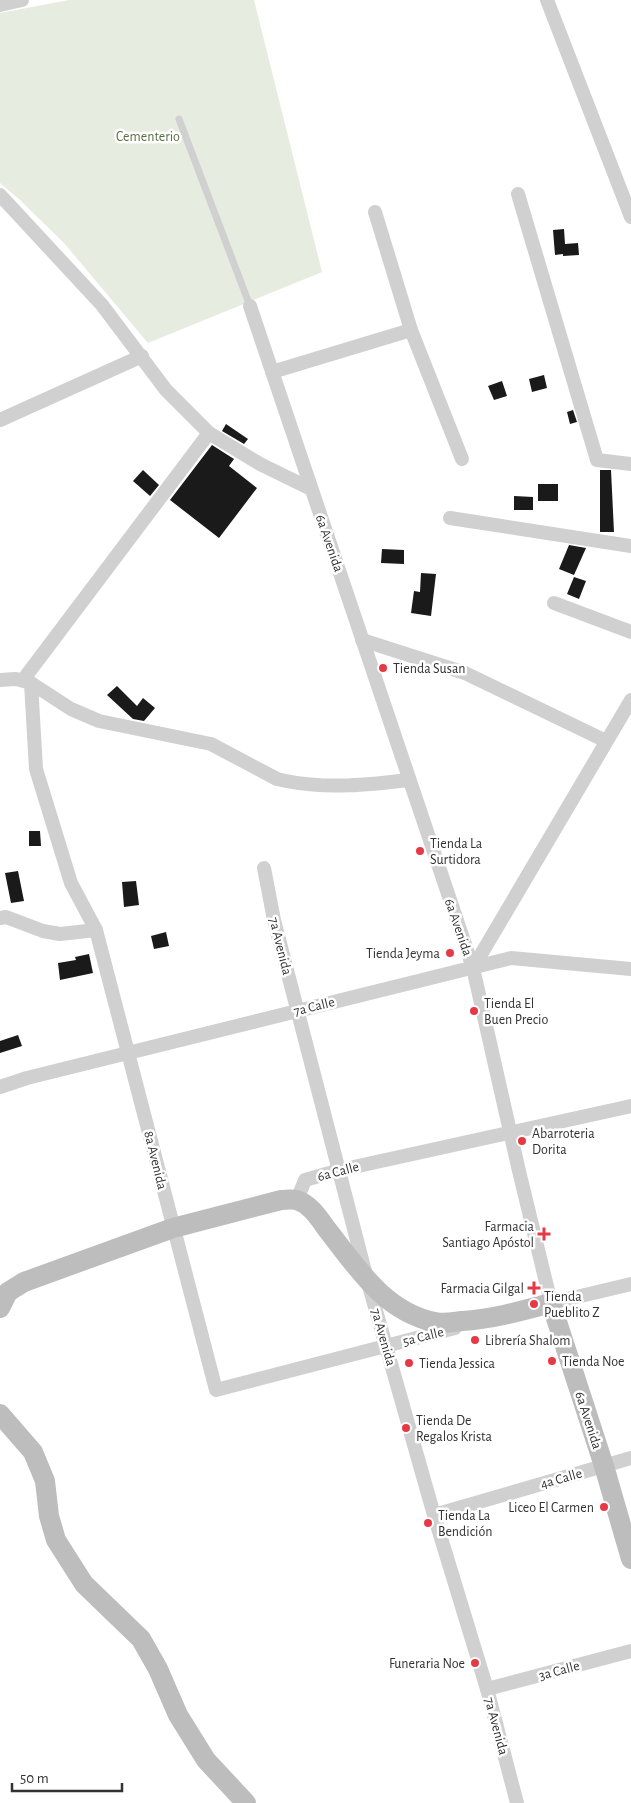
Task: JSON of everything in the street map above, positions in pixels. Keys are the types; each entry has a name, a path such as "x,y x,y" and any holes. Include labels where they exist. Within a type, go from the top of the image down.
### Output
{"street":[{"path":"0,5 22,0"},
{"path":"547,0 631,217"},
{"path":"518,194 597,460 631,464"},
{"path":"0,195 102,305 166,390 209,434 260,464 311,489"},
{"path":"375,212 411,330 462,459"},
{"name":"6a Avenida","path":"250,306 473,968 551,1303 604,1466 631,1559"},
{"path":"272,372 411,330"},
{"path":"0,420 142,356"},
{"path":"27,682 209,434"},
{"path":"450,518 631,546"},
{"path":"554,603 631,632"},
{"path":"362,640 465,673 606,741"},
{"path":"0,680 27,682 71,709 99,721 211,744 278,779 286,781 340,786 409,780"},
{"name":"8a Avenida","path":"27,682 36,769 71,883 96,930 216,1390"},
{"path":"473,968 631,700"},
{"name":"7a Avenida","path":"264,868 274,920 367,1279 434,1515 487,1689 517,1803"},
{"path":"0,918 6,917 43,931 60,934 96,930"},
{"name":"7a Calle","path":"0,1086 297,1010 511,958 631,969"},
{"name":"6a Calle","path":"297,1200 305,1180 340,1170 631,1106"},
{"path":"4,1300 24,1282 173,1228 280,1200 297,1200 318,1217 381,1295 398,1308 417,1317 437,1323 500,1317"},
{"name":"5a Calle","path":"216,1390 631,1284"},
{"path":"0,1414 33,1452 45,1481 49,1516 56,1540 84,1584 141,1639 158,1669 178,1715 206,1760 246,1803"},
{"name":"4a Calle","path":"434,1515 631,1458"},
{"name":"3a Calle","path":"487,1689 631,1651"}],"lane":[{"path":"179,119 250,306"}],"green space":[{"name":"Cementerio","path":"69,0 254,0 322,272 148,343 64,243 0,183 0,13"}],"building":[{"path":"564,229 565,244 578,243 579,255 555,255 553,230"},
{"path":"544,375 547,388 532,392 529,379"},
{"path":"502,381 507,396 494,400 488,386"},
{"path":"573,410 577,422 570,424 567,412"},
{"path":"226,424 248,439 244,444 222,431"},
{"path":"212,445 234,459 229,466 257,488 219,538 170,500"},
{"path":"143,470 159,485 150,496 133,481"},
{"path":"600,470 611,470 614,532 600,532"},
{"path":"538,484 558,484 558,501 538,501"},
{"path":"514,496 533,497 533,510 514,510"},
{"path":"569,545 586,548 574,575 559,569"},
{"path":"382,549 404,550 404,564 381,563"},
{"path":"421,573 436,574 431,616 411,613 414,591 420,592"},
{"path":"574,577 586,581 579,599 567,594"},
{"path":"117,686 137,706 143,698 155,708 144,721 133,719 107,695"},
{"path":"29,831 40,831 41,846 29,846"},
{"path":"18,871 24,901 11,903 5,873"},
{"path":"136,881 139,905 124,907 122,882"},
{"path":"166,932 169,946 154,949 151,936"},
{"path":"89,954 93,973 60,980 58,963 76,960 75,957"},
{"path":"18,1035 22,1046 0,1053 0,1041"}],"place":[{"name":"Tienda Susan","path":"383,668"},
{"name":"Tienda La Surtidora","path":"420,851"},
{"name":"Tienda Jeyma","path":"450,953"},
{"name":"Tienda El Buen Precio","path":"474,1011"},
{"name":"Abarroteria Dorita","path":"522,1141"},
{"name":"Farmacia Santiago Apóstol","path":"544,1234"},
{"name":"Farmacia Gilgal","path":"534,1288"},
{"name":"Tienda Pueblito Z","path":"534,1304"},
{"name":"Librería Shalom","path":"475,1340"},
{"name":"Tienda Noe","path":"552,1361"},
{"name":"Tienda Jessica","path":"409,1363"},
{"name":"Tienda De Regalos Krista","path":"406,1428"},
{"name":"Liceo El Carmen","path":"604,1507"},
{"name":"Tienda La Bendición","path":"428,1523"},
{"name":"Funeraria Noe","path":"475,1663"}]}
